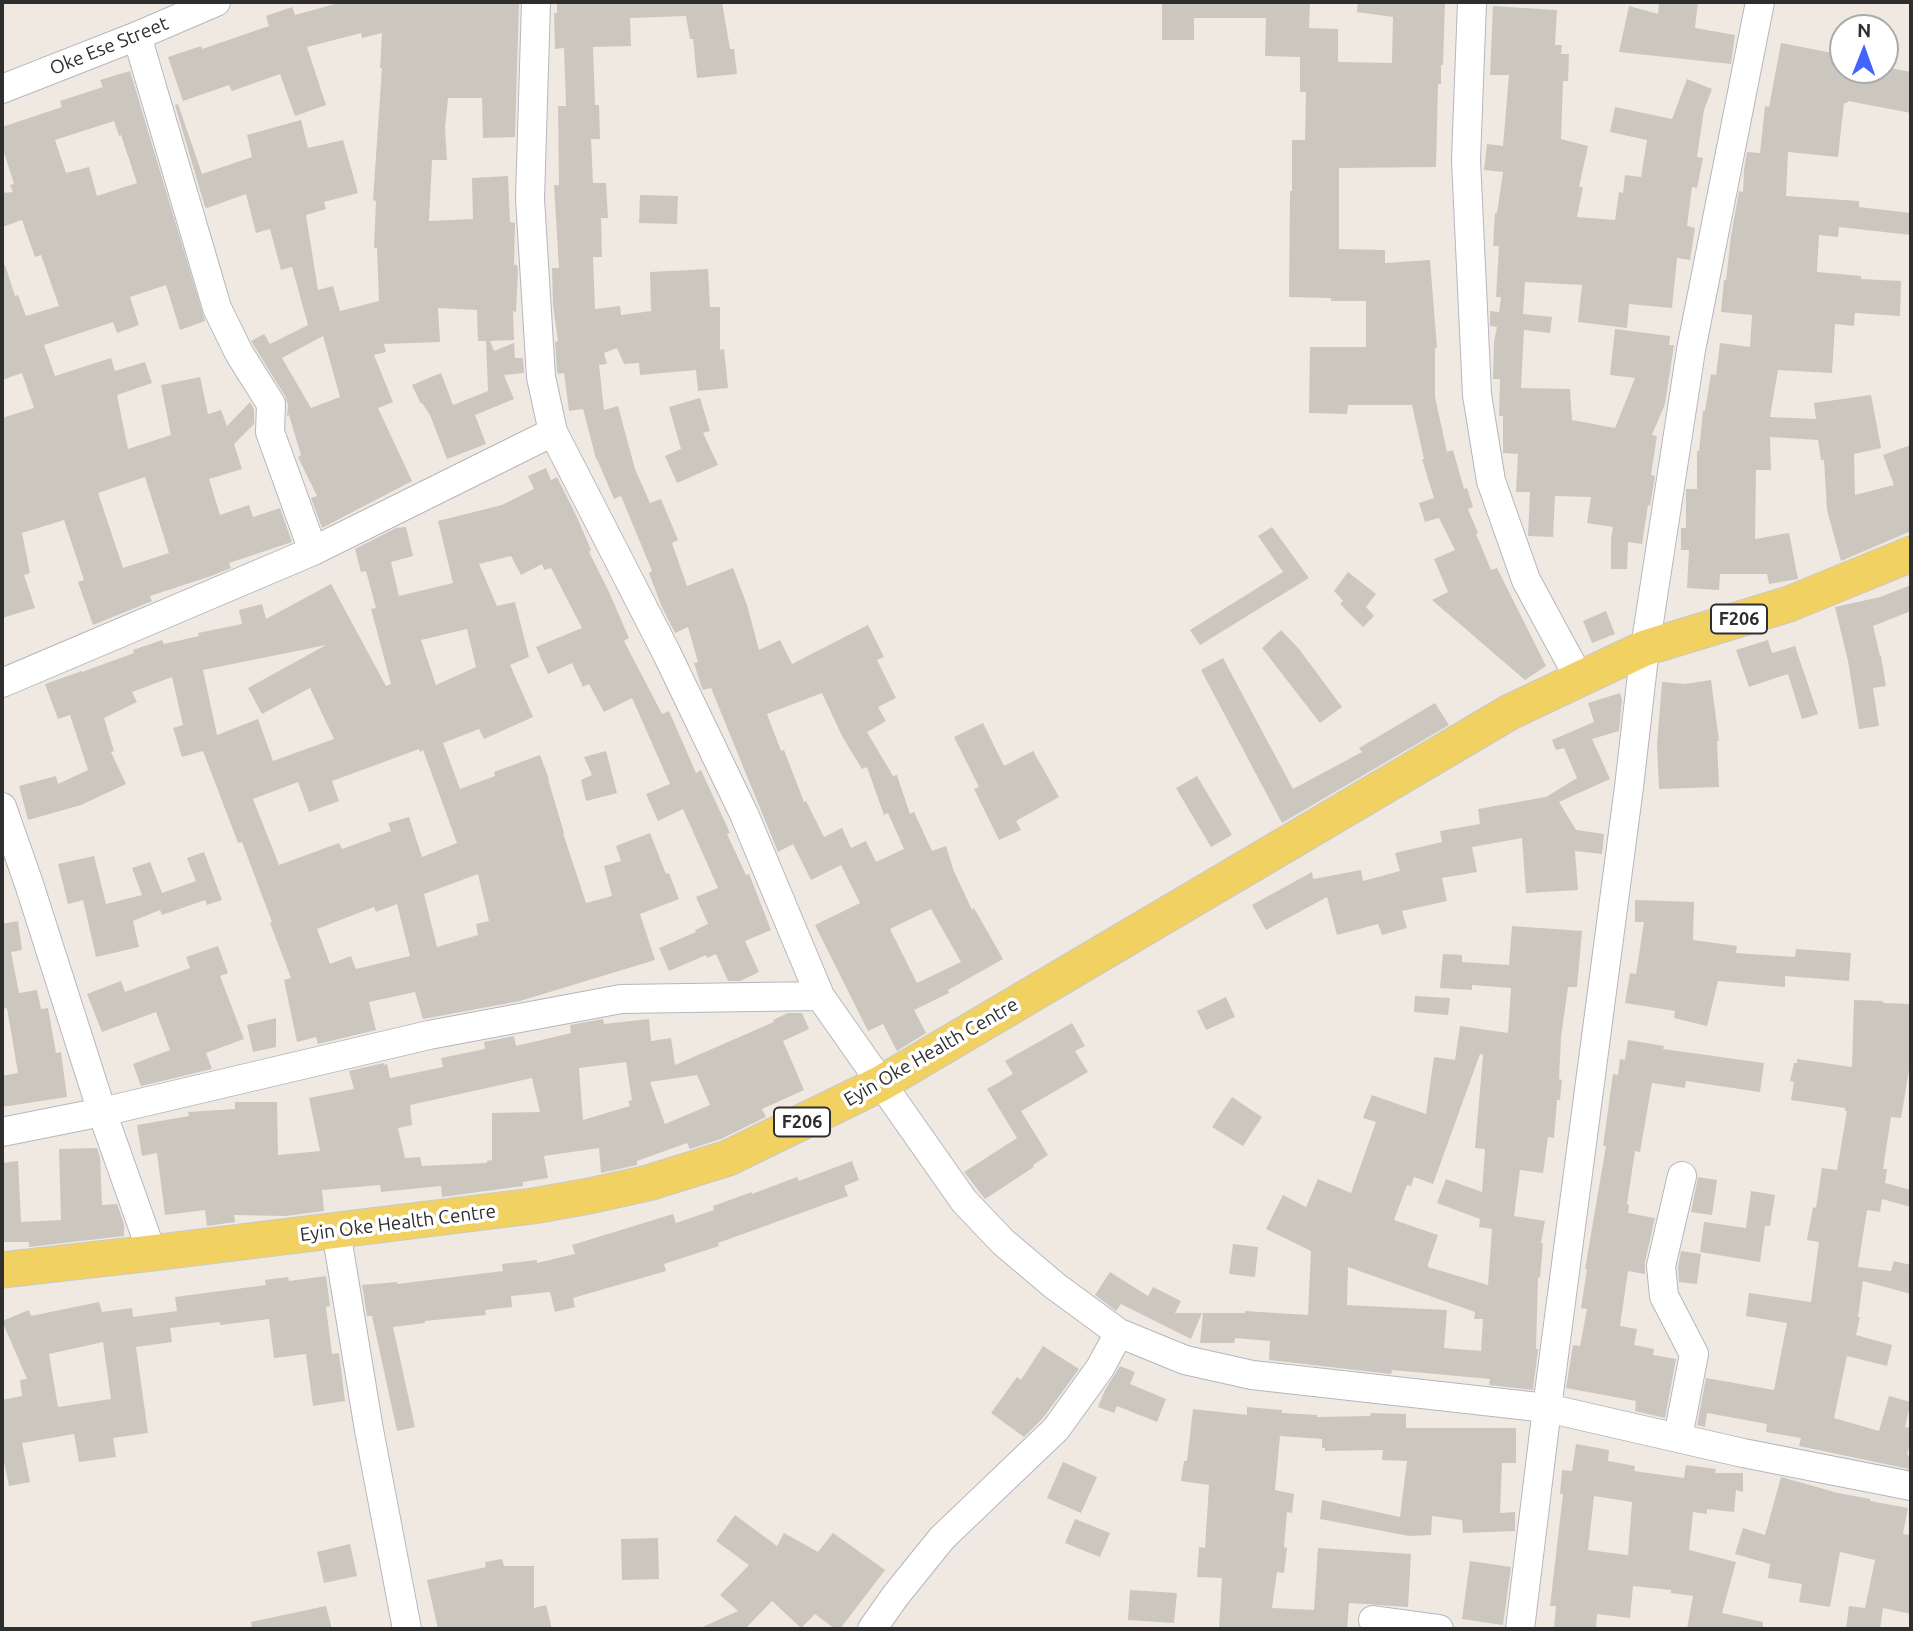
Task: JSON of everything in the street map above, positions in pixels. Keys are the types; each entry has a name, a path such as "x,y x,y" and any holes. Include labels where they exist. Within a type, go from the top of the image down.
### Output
{"main road":[{"name":"F206","path":"1573,682 1645,648 1789,604 1911,554"},
{"name":"Eyin Oke Health Centre","path":"2,1270 533,1206 648,1183 728,1158 880,1083 1510,712 1573,682"}],"street":[{"name":"Oke Ese Street","path":"2,89 216,2"},
{"path":"536,2 530,199 541,377 553,432 666,652 744,814 820,996 964,1201 1003,1242 1055,1286 1119,1334 1185,1360 1252,1375 1547,1408 1911,1486"},
{"path":"1472,2 1466,160 1476,395 1491,481 1526,580 1573,682"},
{"path":"1520,1629 1645,648 1691,351 1760,2"},
{"path":"137,36 217,308 239,353 271,404 270,432 313,551"},
{"path":"2,683 313,551 553,432"},
{"path":"2,807 102,1112 152,1253"},
{"path":"2,1132 102,1112 429,1035 621,999 820,996"},
{"path":"1678,1437 1695,1354 1664,1296 1661,1266 1682,1176"},
{"path":"336,1231 369,1430 407,1629"},
{"path":"872,1629 942,1538 1056,1429 1100,1368 1119,1334"},
{"path":"1373,1620 1439,1629"}],"building":[{"path":"342,2 519,2 515,137 483,138 482,98 448,98 445,128 447,160 432,160 429,221 473,219 472,178 508,176 510,222 515,223 514,265 517,265 518,271 516,312 513,311 514,340 490,341 494,351 514,343 515,358 523,358 524,373 504,375 514,399 475,415 486,444 447,459 430,415 412,385 441,373 453,405 488,391 486,341 478,341 477,310 438,308 440,342 384,344 386,352 374,355 393,402 378,408 412,481 322,528 311,498 317,496 298,457 301,455 289,415 287,416 285,396 251,341 264,334 270,344 308,325 292,267 281,270 270,229 256,233 246,194 205,207 175,105 178,104 202,174 252,157 247,135 301,120 308,148 343,140 358,193 324,202 326,209 306,215 318,290 333,286 340,311 379,301 377,248 374,248 376,201 373,200 382,33 362,38 361,33 307,47 326,105 295,116 280,74 232,91 229,85 183,101 168,57 201,46 202,49 269,26 266,16 292,7 295,15","holes":["323,336 340,397 311,408 282,358"]},
{"path":"557,2 722,2 730,49 734,49 737,74 697,78 693,39 690,39 686,16 630,18 631,46 593,47 595,105 599,105 600,139 591,139 593,183 606,183 608,218 601,218 602,257 593,257 595,309 620,306 621,315 651,311 650,272 708,269 710,307 720,307 720,350 724,349 728,388 698,391 696,370 640,375 639,363 624,364 617,348 604,353 607,364 599,365 604,410 618,406 635,469 650,503 661,499 678,540 672,543 687,586 733,568 747,605 759,650 780,640 792,664 868,625 884,657 877,660 896,698 878,707 886,721 867,732 893,776 897,775 910,814 914,812 932,851 946,846 953,869 972,910 974,908 1003,959 948,990 949,993 914,1010 926,1033 897,1051 883,1024 868,1031 815,925 860,903 841,865 811,880 793,844 778,852 711,688 703,690 701,685 694,663 698,662 688,627 675,633 661,605 649,573 652,571 621,496 614,499 596,459 583,409 569,411 564,373 558,374 557,371 555,342 558,341 553,305 552,268 559,268 554,185 559,185 558,106 566,106 564,48 555,49 554,13 557,13","holes":["822,693 842,736 862,769 867,767 884,815 888,813 904,849 876,862 866,841 851,848 842,828 824,837 806,801 804,802 767,714","931,909 961,962 917,983 890,929"]},
{"path":"1162,2 1310,2 1309,28 1338,29 1338,62 1392,63 1393,17 1357,12 1358,2 1445,2 1443,65 1441,84 1438,84 1436,167 1339,168 1339,249 1385,250 1385,263 1430,260 1437,348 1435,397 1447,452 1453,450 1464,489 1467,488 1473,507 1468,509 1491,570 1497,568 1546,666 1525,680 1432,600 1448,592 1434,559 1455,550 1439,518 1425,522 1419,503 1434,498 1422,459 1412,405 1348,405 1347,414 1309,413 1310,347 1366,347 1366,301 1289,297 1292,140 1305,140 1306,92 1300,92 1300,57 1265,56 1266,18 1194,18 1194,40 1162,40"},
{"path":"1659,2 1698,2 1695,28 1735,35 1731,64 1619,52 1629,6 1658,14"},
{"path":"1493,6 1557,10 1555,45 1562,45 1561,54 1569,54 1568,81 1563,81 1561,139 1588,146 1579,187 1583,187 1577,217 1615,220 1619,192 1623,193 1625,175 1641,177 1647,140 1610,132 1615,107 1672,119 1687,79 1712,89 1704,110 1697,157 1703,158 1697,188 1692,187 1687,226 1695,228 1690,260 1677,258 1672,308 1629,304 1627,328 1578,322 1582,285 1525,282 1523,314 1552,317 1550,333 1524,330 1521,388 1570,389 1572,420 1615,428 1635,378 1610,375 1615,329 1670,336 1669,345 1674,345 1665,404 1652,435 1657,436 1650,506 1648,505 1642,544 1628,542 1627,569 1611,569 1613,527 1587,523 1591,497 1555,496 1553,537 1528,536 1530,492 1516,492 1518,454 1503,453 1503,416 1499,416 1500,379 1493,379 1497,327 1490,326 1490,311 1499,312 1501,297 1496,297 1499,246 1493,246 1495,213 1503,172 1484,170 1487,144 1503,146 1509,75 1490,75"},
{"path":"1781,43 1829,52 1829,84 1899,84 1899,70 1911,72 1911,113 1848,101 1844,103 1838,157 1788,152 1786,196 1859,201 1859,207 1911,213 1911,235 1839,227 1838,237 1819,235 1817,272 1861,276 1861,279 1901,281 1900,316 1855,313 1854,326 1835,324 1832,373 1778,370 1770,417 1816,419 1814,403 1871,395 1881,448 1854,454 1855,495 1894,485 1883,455 1911,445 1911,531 1841,561 1827,510 1824,460 1821,460 1818,440 1770,437 1771,470 1756,470 1755,539 1789,533 1798,579 1769,584 1767,574 1720,574 1719,590 1687,588 1689,550 1681,550 1681,528 1686,528 1686,489 1697,489 1697,451 1711,374 1716,375 1720,343 1750,347 1752,315 1721,312 1739,191 1743,192 1747,152 1760,153 1765,106 1769,107"},
{"path":"130,71 205,321 180,330 166,285 130,297 139,325 117,333 113,322 44,345 55,376 111,358 115,371 145,362 152,383 117,395 128,449 171,435 161,385 200,377 208,414 221,410 227,426 250,402 254,409 254,424 234,444 242,469 209,479 220,515 249,505 253,517 280,508 292,542 229,563 231,568 150,596 152,601 93,625 78,582 84,580 64,520 22,533 30,573 24,575 35,608 2,618 2,418 34,408 22,373 2,380 2,266 5,265 15,296 18,295 26,316 59,306 41,255 35,257 22,220 2,227 2,193 13,192 10,185 14,184 2,146 2,127 62,107 60,101 103,87 100,80","holes":["114,121 137,183 97,196 89,167 66,173 55,140","145,477 169,553 123,568 98,493"]},
{"path":"640,195 678,196 677,224 639,223"},
{"path":"700,398 710,431 703,433 718,465 677,483 665,456 681,449 669,407"},
{"path":"546,468 551,480 557,477 629,638 624,641 662,714 669,711 696,773 701,770 730,833 727,834 746,875 749,874 771,930 745,941 759,972 740,981 728,981 716,954 707,958 706,955 669,971 659,948 708,924 696,897 718,888 683,809 658,821 646,794 670,784 632,698 604,712 589,684 583,687 572,663 548,674 536,647 582,628 551,568 544,570 542,564 521,575 511,556 479,564 497,606 515,602 529,657 510,665 533,717 484,739 479,729 443,743 460,789 495,776 494,772 540,755 586,903 612,896 604,866 621,861 616,846 650,833 679,899 640,914 655,960 520,1001 423,1019 415,992 369,1002 376,1030 318,1044 316,1037 297,1042 284,980 291,978 242,842 238,843 203,751 182,757 173,728 183,725 172,677 132,692 137,702 104,718 114,751 111,752 126,784 81,805 28,820 19,786 56,776 58,784 88,770 70,715 58,719 45,684 134,653 133,650 162,640 164,644 199,636 198,633 242,624 239,610 262,604 266,619 331,584 386,686 391,684 371,609 376,608 366,571 361,572 355,549 396,528 406,527 413,556 391,562 399,596 453,583 438,521 502,505 534,489 528,476","holes":["467,629 476,667 436,685 421,640","326,645 248,688 262,714 310,688 334,739 273,761 258,719 217,735 203,670","419,749 420,752 423,750 457,843 422,857 409,817 388,823 391,831 342,849 339,843 279,865 253,799 298,782 309,812 339,801 332,781","478,874 489,921 476,924 478,935 437,947 424,894","397,904 410,956 356,969 351,956 330,964 317,929 374,907 376,912"]},
{"path":"1272,527 1309,578 1200,645 1190,630 1283,572 1258,536"},
{"path":"1348,572 1376,594 1366,607 1374,616 1363,627 1340,604 1343,601 1334,591"},
{"path":"1911,585 1911,611 1873,626 1886,686 1873,688 1879,726 1859,729 1848,661 1835,607 1880,597"},
{"path":"1606,611 1615,634 1592,643 1583,621"},
{"path":"1281,630 1299,649 1342,707 1320,723 1262,648"},
{"path":"1768,640 1772,653 1795,646 1818,714 1802,719 1788,674 1749,687 1736,650"},
{"path":"1223,658 1293,789 1362,752 1359,748 1435,703 1449,725 1282,823 1201,670"},
{"path":"1711,680 1719,741 1719,787 1659,789 1657,745 1662,682 1685,684"},
{"path":"1620,693 1622,700 1619,731 1592,739 1610,779 1559,802 1576,830 1604,834 1602,854 1575,851 1578,890 1526,893 1522,838 1472,847 1477,872 1442,878 1447,901 1402,911 1407,928 1382,935 1378,924 1337,935 1327,897 1266,930 1252,905 1312,872 1313,879 1361,870 1363,881 1400,871 1395,853 1442,842 1440,831 1480,824 1478,809 1546,797 1577,778 1564,748 1556,750 1552,740 1594,722 1588,703"},
{"path":"983,723 1004,766 1033,751 1059,797 1016,821 1021,830 999,840 974,789 979,787 954,737"},
{"path":"606,751 617,793 586,801 581,780 592,775 584,757"},
{"path":"1197,776 1232,835 1211,847 1176,788"},
{"path":"204,852 222,900 207,905 205,900 162,915 160,910 133,921 139,947 96,957 83,900 68,904 58,864 94,856 106,904 142,895 132,868 150,862 162,893 196,881 187,858"},
{"path":"1635,900 1694,902 1693,940 1737,946 1736,953 1795,957 1796,949 1851,953 1849,981 1785,976 1785,987 1718,981 1707,1026 1674,1018 1675,1011 1625,1003 1630,973 1636,974 1644,922 1635,922"},
{"path":"18,921 22,950 11,952 19,993 37,990 41,1009 48,1008 56,1053 61,1052 67,1097 2,1107 2,1076 18,1073 7,1008 2,1009 2,924"},
{"path":"1512,926 1582,931 1577,987 1568,987 1561,1037 1559,1079 1562,1080 1560,1100 1557,1100 1554,1138 1548,1137 1543,1173 1520,1170 1514,1216 1545,1221 1540,1278 1538,1277 1538,1349 1533,1390 1489,1385 1490,1379 1392,1370 1391,1374 1269,1360 1270,1341 1235,1338 1234,1343 1200,1343 1203,1313 1245,1311 1308,1315 1311,1251 1266,1229 1283,1195 1306,1207 1318,1179 1351,1193 1376,1122 1363,1118 1372,1095 1426,1114 1434,1057 1455,1060 1460,1026 1508,1033 1511,988 1472,985 1472,990 1440,988 1443,954 1462,955 1462,962 1509,965","holes":["1480,1054 1483,1055 1475,1148 1485,1149 1482,1192 1446,1179 1437,1203 1480,1219 1479,1227 1492,1229 1488,1285 1428,1267 1438,1235 1394,1220 1407,1185 1411,1186 1414,1177 1433,1184","1348,1267 1475,1312 1474,1319 1483,1319 1481,1351 1444,1348 1447,1310 1347,1305"]},
{"path":"218,946 228,973 220,976 244,1039 206,1053 212,1069 141,1086 133,1064 170,1050 156,1012 102,1032 87,994 121,981 125,992 190,968 186,957"},
{"path":"1415,996 1450,998 1448,1015 1414,1012"},
{"path":"1226,997 1235,1017 1206,1030 1197,1011"},
{"path":"1854,1000 1911,1004 1911,1058 1901,1118 1891,1117 1883,1169 1887,1169 1885,1183 1911,1190 1911,1207 1882,1199 1880,1212 1867,1210 1858,1267 1891,1271 1894,1261 1911,1265 1911,1294 1863,1281 1856,1335 1892,1345 1887,1366 1847,1356 1834,1418 1879,1431 1889,1396 1911,1402 1905,1427 1911,1428 1907,1455 1911,1456 1909,1469 1799,1446 1801,1438 1766,1432 1767,1424 1707,1413 1705,1427 1697,1425 1706,1378 1774,1390 1787,1323 1746,1316 1749,1293 1811,1302 1819,1242 1807,1240 1813,1207 1816,1208 1822,1168 1837,1170 1847,1111 1845,1108 1791,1100 1794,1082 1790,1081 1797,1059 1852,1067"},
{"path":"788,1013 802,1013 809,1029 783,1041 804,1090 762,1109 766,1117 721,1139 690,1149 687,1143 637,1161 637,1165 601,1173 599,1148 544,1156 548,1178 523,1182 523,1186 442,1197 441,1186 381,1192 380,1185 322,1190 324,1211 286,1216 234,1215 235,1222 207,1226 205,1210 165,1215 157,1153 142,1156 137,1125 189,1116 188,1112 235,1109 235,1102 277,1102 278,1155 320,1151 309,1098 354,1089 349,1071 384,1063 387,1064 390,1078 443,1067 441,1058 485,1049 484,1042 514,1036 516,1046 571,1033 570,1025 603,1019 604,1024 649,1019 651,1041 671,1038 675,1065 774,1022 773,1020","holes":["626,1062 632,1100 628,1101 630,1106 583,1120 579,1068","697,1075 710,1105 665,1124 650,1082","532,1078 540,1112 492,1113 492,1160 487,1163 422,1166 420,1157 405,1158 398,1128 412,1125 410,1105"]},
{"path":"276,1018 276,1047 253,1052 247,1025"},
{"path":"1072,1023 1085,1046 1075,1051 1088,1072 1021,1111 1048,1155 985,1199 964,1172 1017,1138 987,1089 1013,1074 1005,1061"},
{"path":"1628,1040 1664,1046 1663,1049 1764,1063 1760,1092 1686,1081 1685,1088 1652,1083 1640,1152 1635,1151 1627,1204 1628,1213 1655,1218 1645,1262 1645,1274 1628,1271 1620,1326 1637,1329 1634,1345 1654,1349 1653,1355 1676,1359 1665,1418 1635,1411 1636,1401 1566,1388 1573,1345 1580,1346 1587,1309 1581,1308 1585,1269 1606,1146 1603,1146 1613,1074 1618,1075 1620,1059 1625,1060"},
{"path":"1232,1097 1262,1117 1243,1146 1212,1127"},
{"path":"97,1148 100,1157 102,1205 117,1204 124,1224 124,1236 29,1247 29,1242 2,1242 2,1163 18,1161 21,1222 61,1220 59,1149"},
{"path":"852,1161 859,1180 844,1186 848,1196 718,1243 719,1246 664,1264 666,1271 573,1298 575,1307 555,1312 550,1292 511,1296 512,1307 485,1310 486,1315 393,1327 415,1427 397,1431 372,1316 367,1316 362,1285 397,1284 503,1271 502,1264 537,1260 537,1263 575,1254 572,1245 673,1214 676,1223 714,1210 713,1206 752,1192 797,1177 799,1181"},
{"path":"1698,1177 1717,1180 1712,1215 1691,1212"},
{"path":"1751,1191 1775,1195 1770,1226 1765,1226 1760,1262 1700,1252 1704,1222 1746,1228"},
{"path":"1233,1244 1258,1247 1255,1277 1229,1274"},
{"path":"1681,1251 1701,1254 1697,1284 1679,1282"},
{"path":"1110,1272 1148,1296 1153,1287 1181,1301 1175,1313 1202,1313 1191,1339 1121,1304 1116,1311 1095,1295"},
{"path":"326,1276 330,1306 326,1307 332,1354 339,1353 345,1401 313,1406 306,1354 274,1358 269,1319 170,1328 172,1342 136,1347 148,1433 113,1438 116,1457 79,1462 74,1434 22,1443 30,1482 9,1486 2,1452 2,1400 22,1396 20,1380 27,1379 2,1321 29,1310 31,1316 99,1302 102,1312 132,1308 133,1317 177,1311 175,1297 266,1285 265,1280 288,1277 289,1281","holes":["103,1342 111,1399 58,1407 49,1354"]},
{"path":"1043,1346 1079,1369 1043,1418 1024,1437 991,1413 1017,1377 1021,1380"},
{"path":"1120,1366 1135,1372 1130,1384 1166,1399 1157,1422 1117,1406 1114,1413 1098,1407"},
{"path":"1247,1407 1317,1417 1370,1416 1371,1413 1406,1414 1406,1428 1516,1428 1516,1463 1502,1463 1500,1513 1515,1512 1515,1531 1463,1533 1462,1520 1432,1516 1431,1535 1409,1536 1320,1519 1322,1500 1400,1517 1407,1461 1382,1460 1383,1450 1325,1451 1325,1448 1322,1448 1322,1439 1280,1436 1275,1490 1294,1494 1292,1513 1287,1512 1284,1573 1277,1572 1272,1608 1314,1610 1318,1548 1411,1554 1408,1607 1349,1603 1347,1629 1219,1629 1222,1578 1197,1577 1199,1547 1205,1548 1209,1485 1181,1481 1184,1461 1187,1461 1193,1409 1247,1415"},
{"path":"1576,1444 1609,1450 1608,1461 1635,1466 1634,1471 1684,1478 1686,1465 1716,1469 1715,1473 1743,1473 1743,1492 1736,1490 1734,1512 1707,1509 1707,1514 1693,1512 1689,1550 1736,1562 1722,1613 1763,1622 1763,1629 1687,1629 1693,1596 1671,1593 1671,1590 1633,1586 1630,1618 1597,1614 1596,1629 1554,1629 1556,1606 1550,1606 1563,1494 1560,1494 1562,1470 1572,1471","holes":["1594,1496 1632,1502 1628,1555 1588,1550"]},
{"path":"1063,1462 1097,1477 1081,1513 1047,1498"},
{"path":"1781,1477 1870,1501 1908,1508 1903,1534 1911,1535 1911,1614 1883,1608 1880,1629 1846,1629 1849,1606 1865,1608 1875,1560 1840,1552 1830,1607 1799,1602 1802,1584 1768,1578 1770,1564 1735,1554 1743,1528 1765,1535"},
{"path":"735,1515 777,1546 784,1533 818,1552 833,1533 885,1570 840,1629 835,1629 815,1614 801,1628 772,1601 745,1629 698,1629 738,1611 720,1595 749,1565 716,1541"},
{"path":"1075,1519 1110,1533 1100,1557 1065,1543"},
{"path":"658,1538 659,1579 622,1580 621,1539"},
{"path":"350,1544 357,1576 324,1583 317,1552"},
{"path":"502,1559 504,1566 534,1566 534,1608 546,1605 552,1629 438,1629 427,1580 486,1567 485,1562"},
{"path":"1470,1561 1511,1567 1503,1625 1462,1619"},
{"path":"1130,1590 1177,1593 1174,1623 1128,1620"},
{"path":"326,1606 332,1629 252,1629 251,1622"}]}
